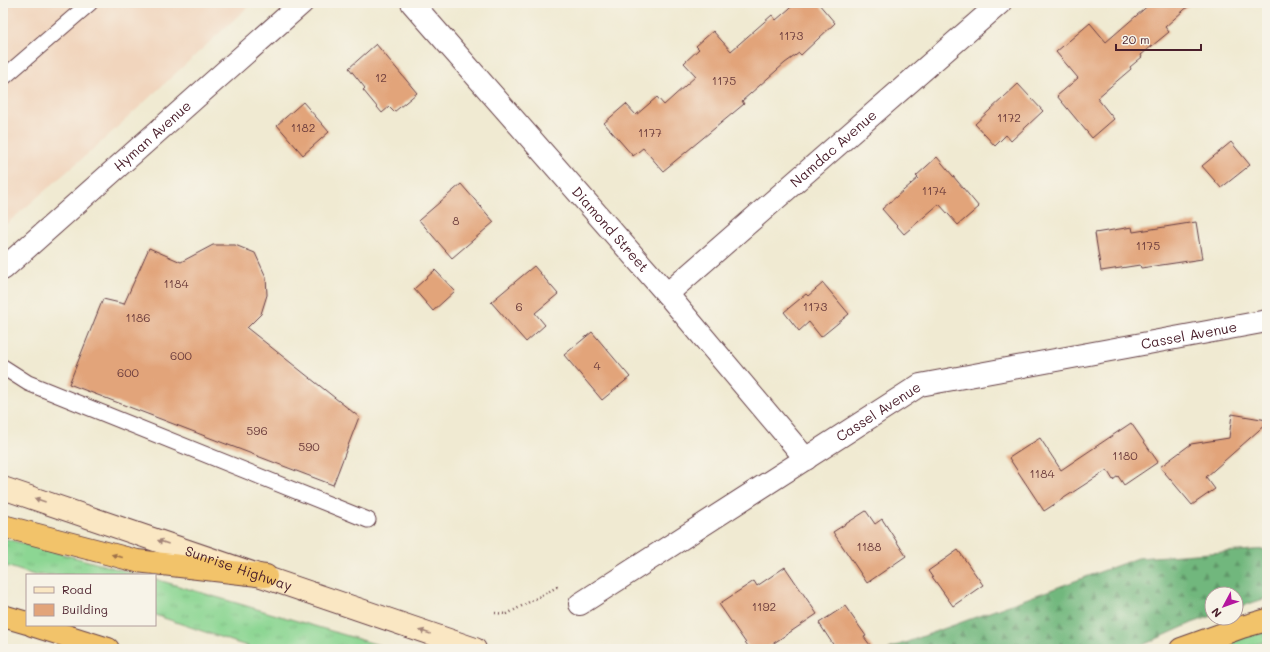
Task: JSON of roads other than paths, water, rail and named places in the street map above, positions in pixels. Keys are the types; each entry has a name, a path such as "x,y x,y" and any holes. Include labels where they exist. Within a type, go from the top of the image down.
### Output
{"highway":[{"path":"3,526 137,561 266,576"},
{"path":"3,616 26,624"},
{"path":"1181,649 1234,629 1267,620"},
{"path":"35,626 108,649"}],"main road":[{"name":"Sunrise Highway","path":"3,488 266,576 475,649"}],"street":[{"name":"Hyman Avenue","path":"3,269 302,3"},
{"name":"Diamond Street","path":"412,3 667,294 806,460"},
{"name":"Namdac Avenue","path":"667,294 1000,3"},
{"name":"Cassel Avenue","path":"580,604 806,460 920,385 1267,321"}],"lane":[{"path":"3,78 90,3"},
{"path":"3,367 28,384 368,520"}]}
